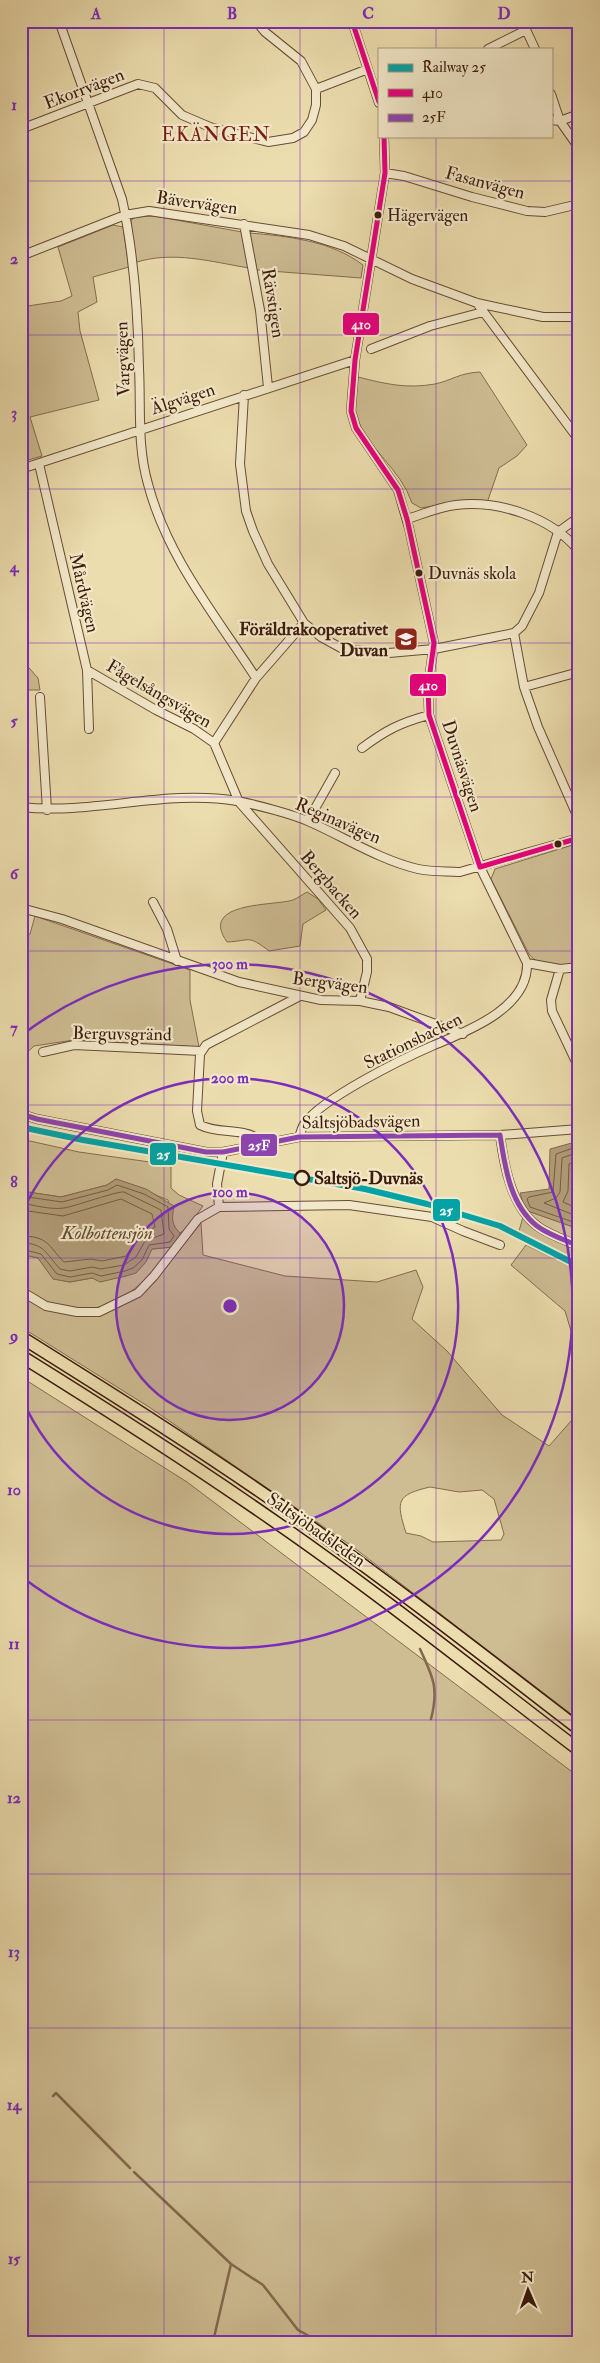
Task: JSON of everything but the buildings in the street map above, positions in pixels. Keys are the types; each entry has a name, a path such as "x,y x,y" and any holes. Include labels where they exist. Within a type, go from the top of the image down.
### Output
{"highway":[{"name":"Saltsjöbadsleden","path":"21,1337 130,1405 290,1512 579,1729"},
{"name":"Saltsjöbadsleden","path":"21,1356 121,1419 278,1523 579,1750"}],"street":[{"name":"Vargvägen","path":"59,21 122,199 138,319 140,430 148,485 165,534 186,572 256,678"},
{"path":"256,21 265,32 301,61 316,89 368,69"},
{"path":"352,21 378,100"},
{"path":"522,21 535,48"},
{"path":"490,48 526,30"},
{"name":"Ekorrvägen","path":"21,128 138,84 154,88 175,109 189,118 229,133 268,142 293,138 304,132 312,120 316,105 316,89"},
{"path":"552,99 556,121 579,148"},
{"path":"556,121 579,114"},
{"name":"Duvnäsvägen","path":"384,138 385,173 355,360 350,399 352,420 398,490 407,518 431,623 434,649 428,687 429,715 480,866 527,964"},
{"name":"Fasanvägen","path":"385,173 404,176 527,210 544,212 579,204"},
{"name":"Bävervägen","path":"21,256 125,215 149,210 309,235 344,246 372,260"},
{"name":"Rävstigen","path":"244,224 260,310 268,387"},
{"path":"372,260 412,279 477,303 543,317 579,317"},
{"path":"477,303 579,440"},
{"path":"371,349 430,326 472,317 483,312"},
{"name":"Älgvägen","path":"21,469 355,360"},
{"path":"244,395 240,464 246,511 253,531 268,564 304,622 322,637 343,648 389,653 434,649 514,632 522,626 539,593 558,532 579,517"},
{"name":"Mårdvägen","path":"39,464 87,670 90,730"},
{"path":"407,518 451,506 504,508 526,515 558,532 579,551"},
{"path":"214,743 256,678 304,622"},
{"path":"514,632 524,687 553,764 579,820"},
{"name":"Fågelsångsvägen","path":"87,670 156,710 194,729 214,743 239,802"},
{"path":"524,687 579,672"},
{"path":"40,697 47,810"},
{"path":"362,748 382,733 402,722 429,715"},
{"path":"308,821 336,773"},
{"name":"Reginavägen","path":"21,807 47,810 102,807 164,798 216,799 239,802 308,821 389,859 419,869 460,872 579,838"},
{"name":"Bergbacken","path":"239,802 350,928 366,959 367,972 360,1001"},
{"path":"153,902 167,930 177,961"},
{"name":"Bergvägen","path":"21,908 62,918 239,982 321,1000 360,1001 389,1007 462,1034"},
{"path":"527,964 560,969 579,967"},
{"name":"Stationsbacken","path":"299,1137 308,1119 336,1097 419,1052 462,1034 490,1019 504,1008 525,981 527,964"},
{"path":"560,969 551,1000 552,1011 579,1068"},
{"path":"259,1145 257,1138 250,1135 211,1130 200,1124 197,1111 200,1054 206,1045 300,996"},
{"name":"Berguvsgränd","path":"43,1052 74,1045 202,1051"},
{"name":"Saltsjöbadsvägen","path":"21,1114 36,1119 191,1150 223,1152 299,1137 500,1135 577,1128"},
{"path":"500,1135 509,1176 519,1205 536,1225 579,1246"},
{"path":"219,1207 217,1184 223,1152"},
{"path":"21,1291 46,1306 77,1312 99,1312 138,1292 154,1276 198,1219 219,1207 272,1208 349,1204 432,1217 500,1245"}],"shaded area":[{"path":"154,216 242,232 249,268 177,257 148,259 134,263 131,220 136,217"},
{"path":"113,225 123,227 129,267 93,277 97,302 78,312 80,331 99,400 30,417 42,456 21,462 21,307 61,301 72,296 58,247"},
{"path":"249,233 294,238 337,250 363,265 361,278 257,270"},
{"path":"480,372 527,445 517,456 499,468 487,503 462,501 421,508 412,503 400,480 361,427 354,406 358,377 387,384 415,386 435,384"},
{"path":"22,660 38,678 40,690 21,690"},
{"path":"579,843 579,964 559,966 545,964 534,959 529,954 491,879 495,869"},
{"path":"307,892 318,899 326,910 303,924 300,946 269,951 252,940 227,942 221,929 223,919 230,912 257,905 293,900"},
{"path":"35,916 190,970 190,1000 199,1047 74,1040 34,1046 21,1058 21,940 30,934"},
{"path":"21,1139 79,1152 171,1165 171,1188 179,1195 203,1206 186,1229 180,1233 174,1228 168,1200 116,1179 107,1185 61,1197 21,1191"},
{"path":"525,1210 579,1229 579,1243 552,1232"},
{"path":"523,1217 535,1229 579,1251 579,1262 519,1231"},
{"path":"201,1223 203,1255 285,1276 377,1282 416,1270 423,1287 412,1319 447,1351 502,1415 549,1446 579,1412 579,1720 353,1547 149,1407 21,1327 21,1295 45,1309 97,1315 119,1307 139,1295 156,1279","holes":["430,1487 459,1492 482,1490 494,1499 504,1534 501,1540 433,1542 421,1536 406,1533 400,1506 405,1497 410,1493"]},
{"path":"526,1245 579,1271 579,1357 565,1311 511,1265"},
{"path":"173,1247 148,1277 134,1289 120,1299 104,1306 87,1309 69,1308 45,1301 21,1286 21,1254 38,1258 54,1279 70,1282 92,1278 100,1281 126,1276 152,1249"},
{"path":"21,1377 187,1482 579,1777 579,2342 21,2342"}],"water":[{"path":"579,1141 579,1229 525,1210 520,1193 549,1189 550,1149"},
{"name":"Kolbottensjön","path":"116,1179 146,1189 174,1206 173,1221 180,1233 180,1239 173,1247 152,1249 146,1262 136,1273 100,1282 92,1278 70,1282 53,1279 38,1258 21,1254 21,1191 61,1197 107,1185"}],"waterway":[{"path":"420,1649 433,1683 434,1699 431,1719"},
{"path":"53,2096 56,2093 130,2168"},
{"path":"134,2172 231,2264 263,2285 298,2330 309,2336"},
{"path":"213,2342 231,2264"},
{"path":"310,2336 322,2342"}],"rail line":[{"name":"25","path":"21,1127 83,1140 365,1189 427,1204 500,1226 579,1266"}],"transit line":[{"name":"410","path":"352,21 378,99"},
{"name":"410","path":"384,138 385,173 355,360 351,411 356,428 398,490 407,519 434,643 428,687 429,715 480,867"},
{"name":"410","path":"480,867 579,838"},
{"name":"25F","path":"21,1114 37,1119 206,1152 223,1152 299,1137 500,1135"},
{"name":"25F","path":"500,1135 510,1185 528,1217 542,1229 579,1246"}],"place":[{"name":"Hägervägen","path":"378,215"},
{"name":"Duvnäs skola","path":"419,573"},
{"name":"Föräldrakooperativet Duvan","path":"406,639"},
{"name":"Saltsjö-Duvnäs","path":"302,1178"}],"district":[{"name":"EKÄNGEN","path":"216,135"}]}
